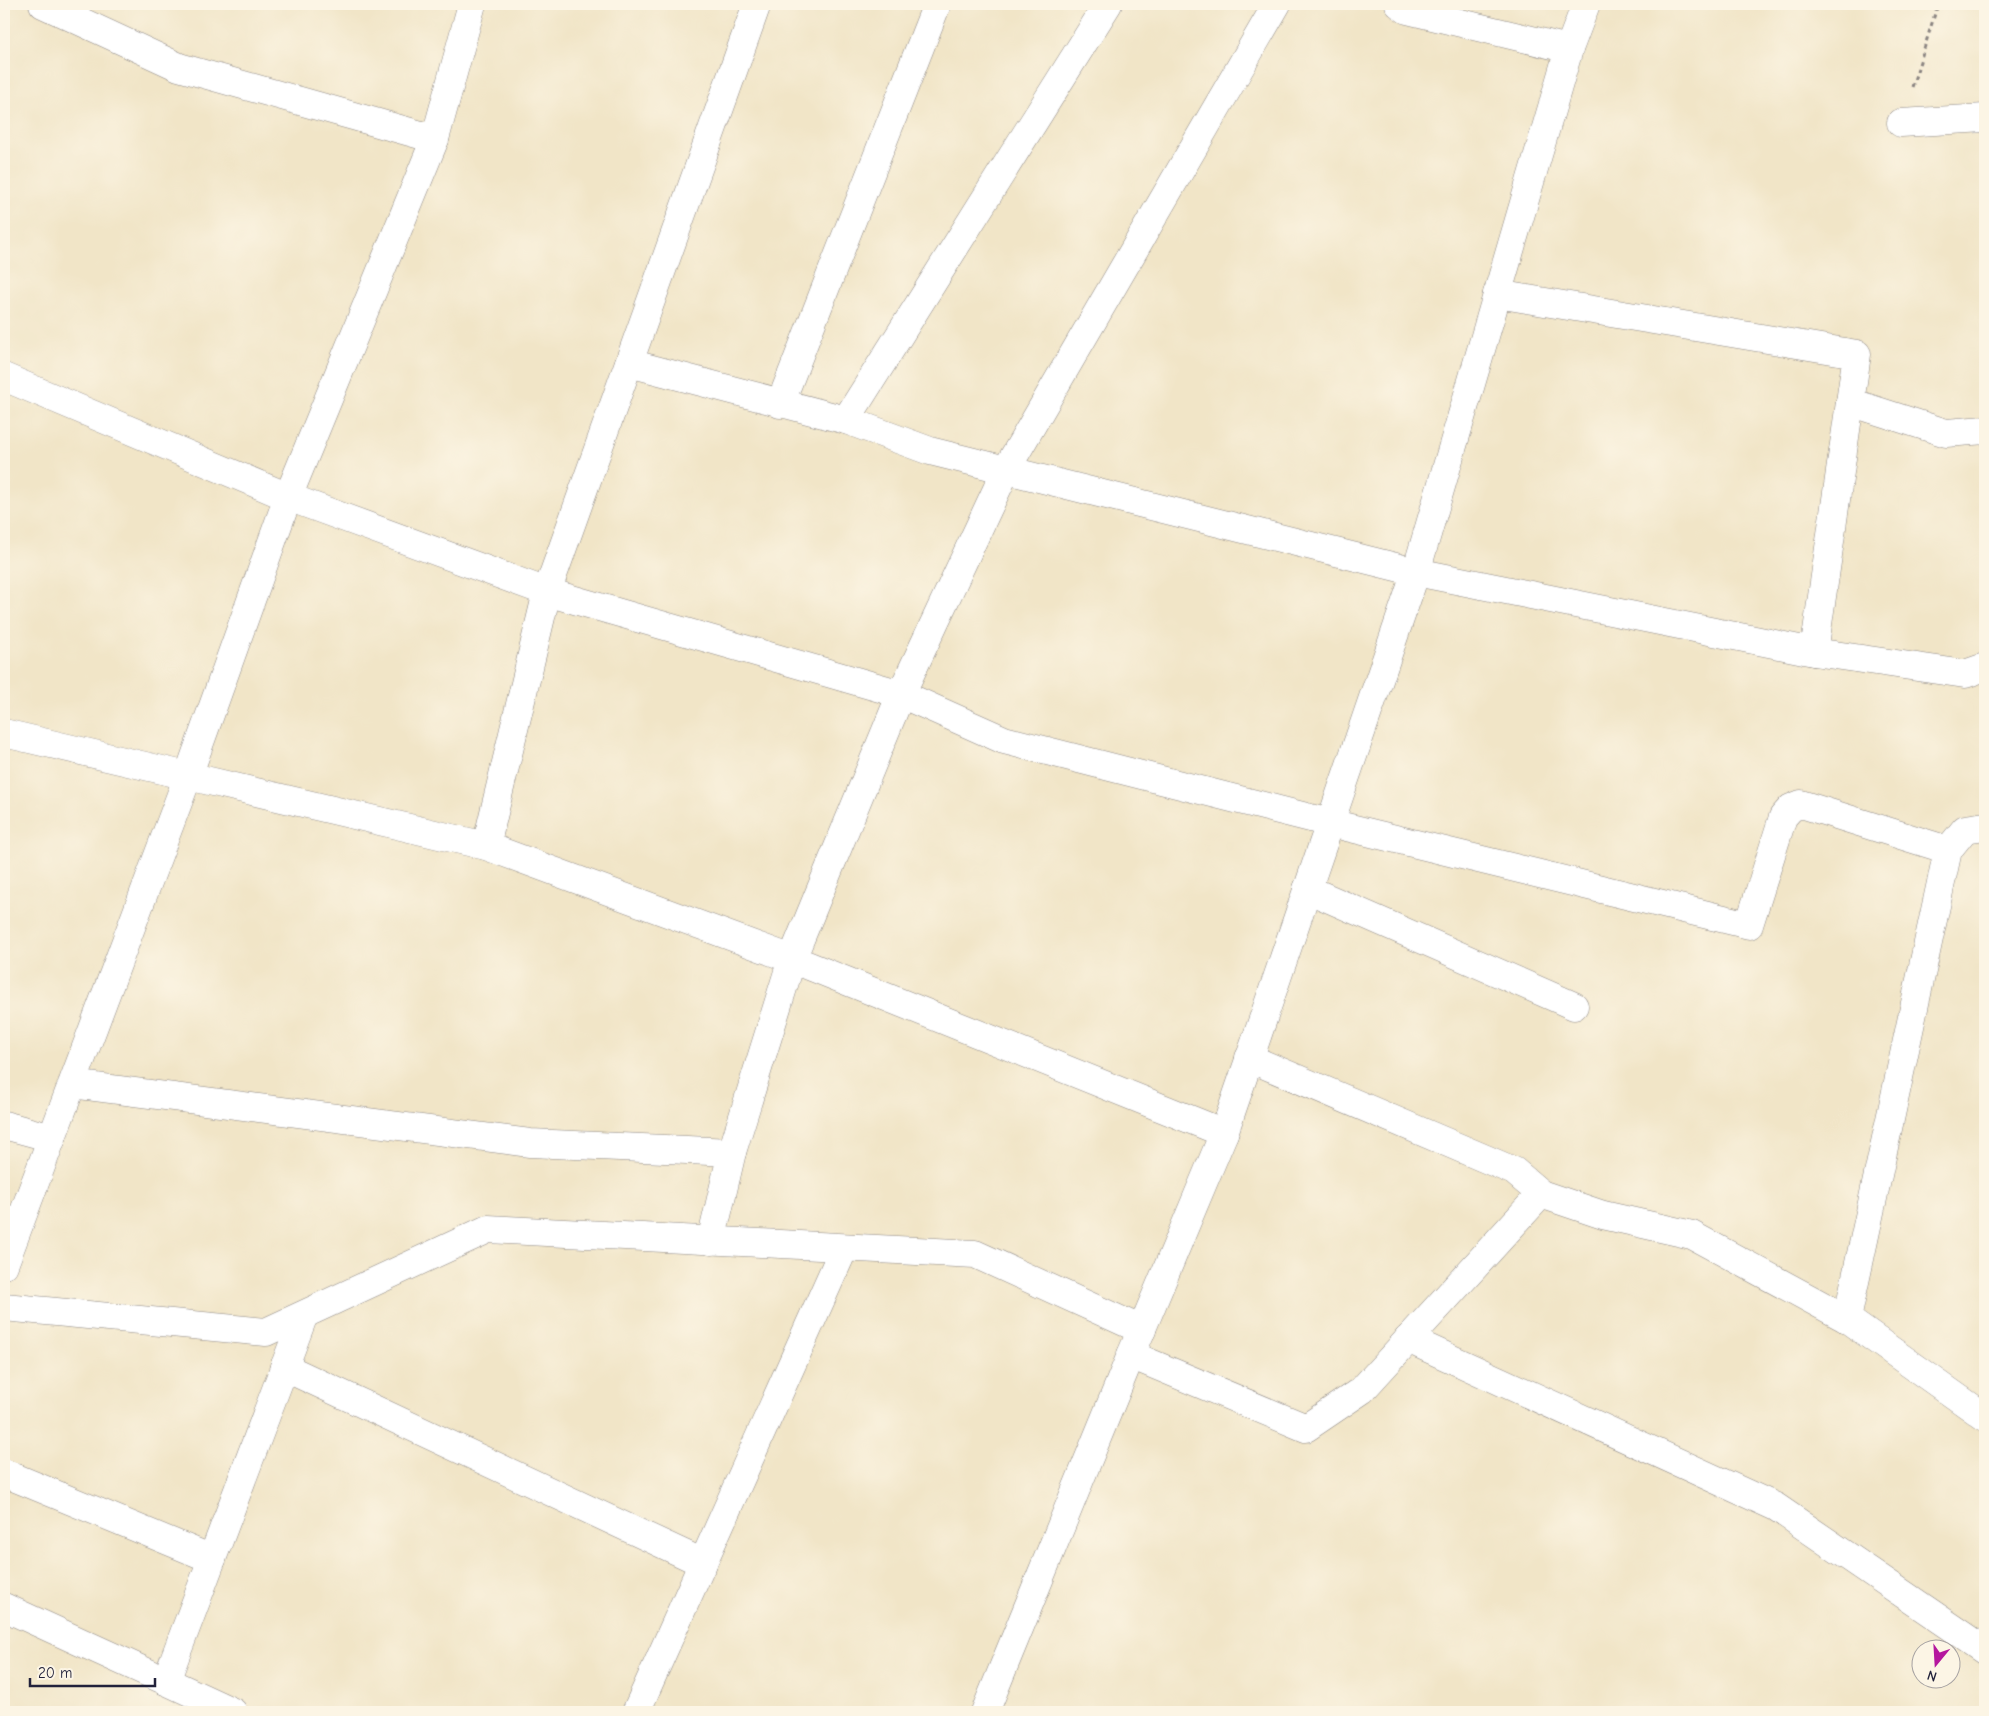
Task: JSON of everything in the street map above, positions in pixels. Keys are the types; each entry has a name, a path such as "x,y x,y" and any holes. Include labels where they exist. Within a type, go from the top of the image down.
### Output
{"street":[{"path":"43,4 179,66 435,139"},
{"path":"4,1265 188,776 288,497 435,139 472,4"},
{"path":"486,846 547,592 757,4"},
{"path":"780,404 937,4"},
{"path":"846,420 1108,4"},
{"path":"712,1241 732,1152 792,960 901,694 1006,470 1277,4"},
{"path":"1398,4 1406,10 1569,49"},
{"path":"985,1712 1131,1354 1224,1133 1416,572 1569,49 1586,4"},
{"path":"1901,123 1985,118"},
{"path":"1497,294 1857,354 1814,652"},
{"path":"629,363 846,420 930,451 1416,572 1814,652 1966,674 1985,667"},
{"path":"4,376 288,497 547,592 901,694 1004,740 1330,823 1749,925 1784,817 1791,808 1801,804 1948,850"},
{"path":"1850,402 1946,433 1985,430"},
{"path":"4,733 486,846 792,960 1224,1133"},
{"path":"1847,1319 1948,850 1965,829 1985,826"},
{"path":"1307,889 1574,1006"},
{"path":"1249,1058 1514,1171 1542,1194 1603,1215 1692,1235 1847,1319 1985,1417"},
{"path":"72,1084 530,1142 732,1152"},
{"path":"4,1125 52,1138"},
{"path":"1131,1354 1306,1428 1362,1390 1542,1194"},
{"path":"4,1307 266,1332 488,1229 975,1254 1142,1330"},
{"path":"636,1712 844,1248"},
{"path":"166,1681 304,1315"},
{"path":"1408,1339 1776,1507 1985,1650"},
{"path":"284,1367 703,1563"},
{"path":"4,1473 212,1559"},
{"path":"4,1607 233,1712"}],"path":[{"path":"1901,123 1938,4"}]}
